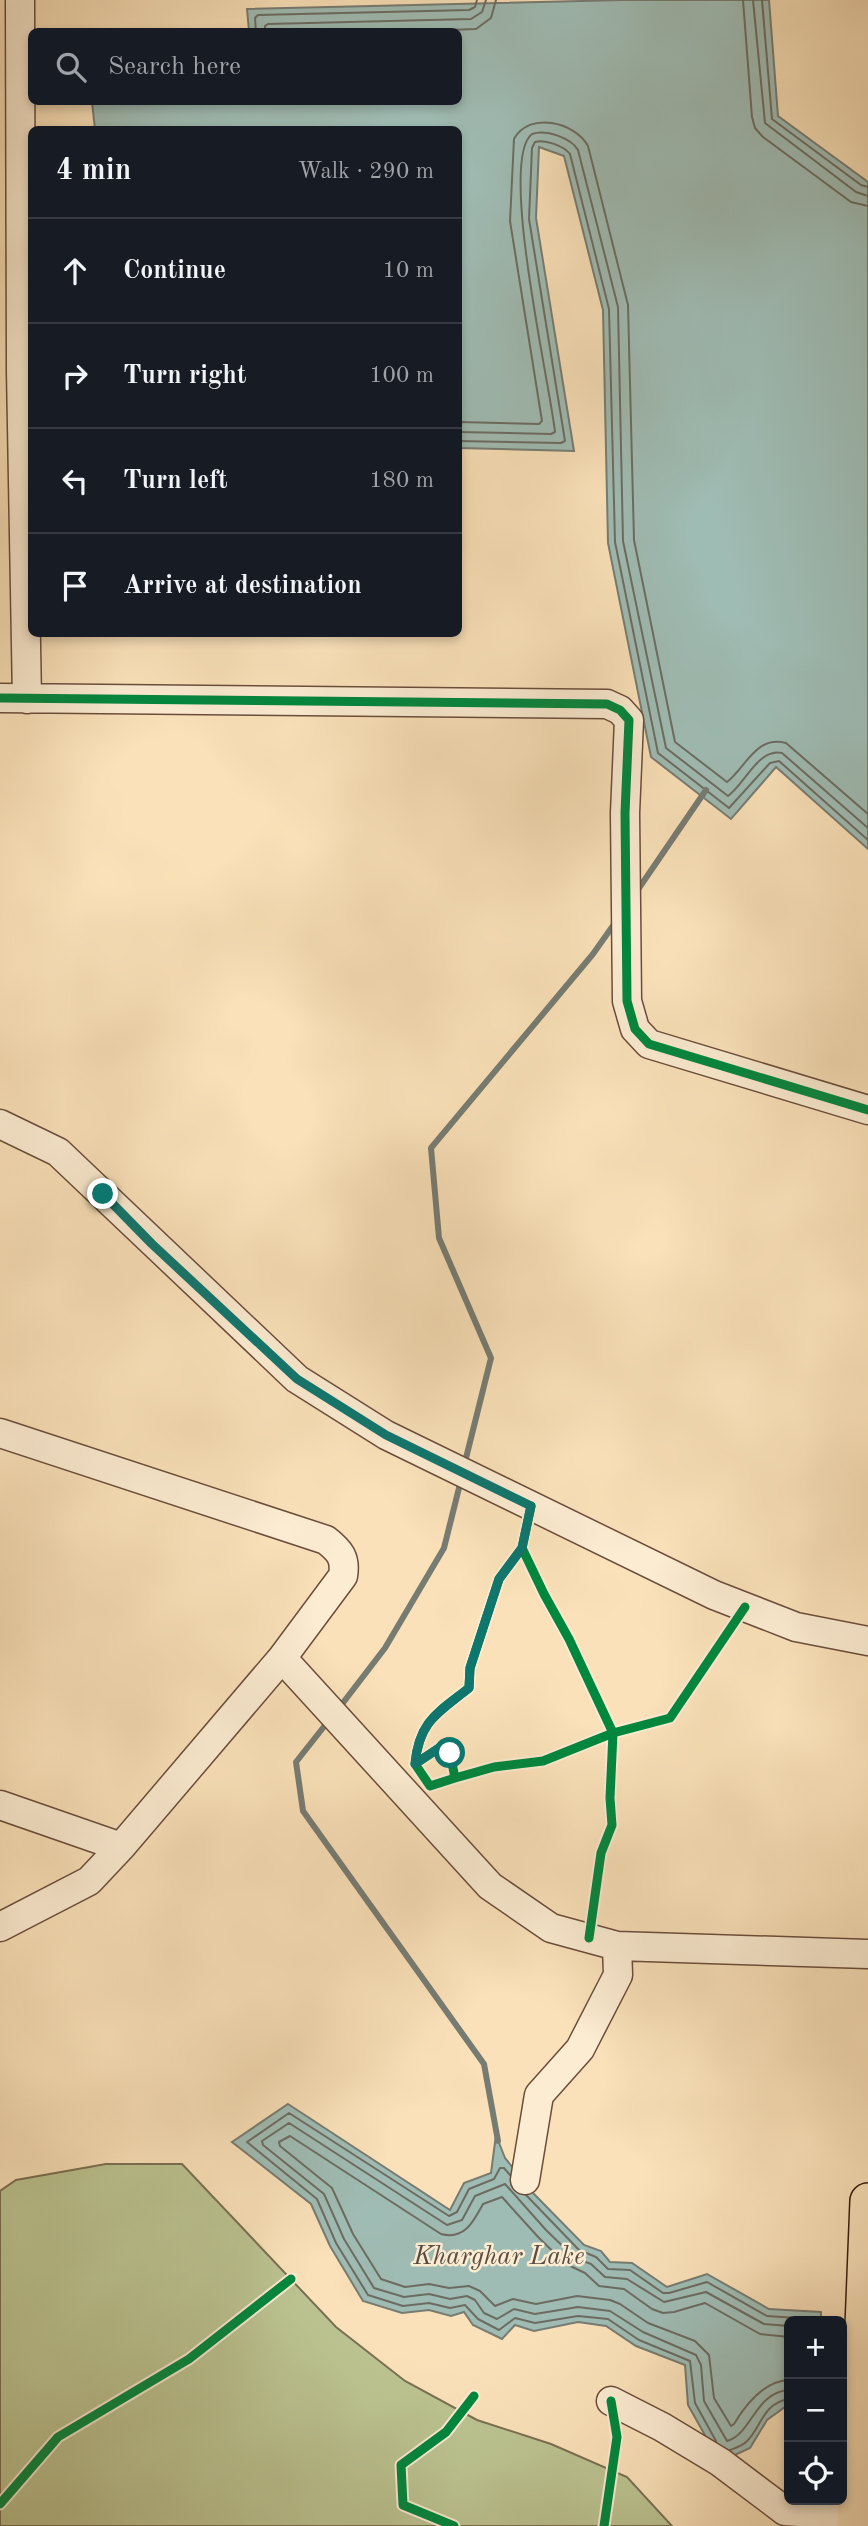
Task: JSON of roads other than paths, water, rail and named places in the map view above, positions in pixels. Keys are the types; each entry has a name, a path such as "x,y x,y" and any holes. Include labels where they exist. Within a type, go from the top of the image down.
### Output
{"main road":[{"path":"859,2520 868,2201"}],"street":[{"path":"20,0 14,699 607,704 620,710 629,720 625,813 627,1001 635,1030 649,1044 868,1111"},
{"path":"0,1124 58,1152 297,1379 386,1435 714,1595 796,1627 868,1641"},
{"path":"0,1433 326,1540 339,1549 345,1562 343,1576 290,1667 89,1881 0,1927"},
{"path":"290,1667 490,1886 551,1928 617,1945 868,1954"},
{"path":"0,1805 121,1847"},
{"path":"525,2180 539,2095 580,2049 618,1976 617,1945"},
{"path":"611,2402 662,2427 720,2462 785,2511 859,2520"}],"water":[{"path":"623,0 769,0 778,116 868,182 868,849 776,767 731,819 651,757 608,543 603,310 564,156 539,147 536,218 574,451 462,448 462,126 95,126 92,105 462,105 462,28 249,28 247,9"},
{"name":"Kharghar Lake","path":"288,2104 450,2210 464,2183 491,2173 496,2135 505,2158 534,2194 584,2245 601,2251 610,2262 632,2263 667,2287 707,2274 769,2309 821,2312 821,2316 784,2316 784,2408 767,2420 750,2448 720,2462 688,2405 685,2365 636,2346 606,2326 578,2322 534,2331 515,2325 502,2339 473,2325 464,2312 451,2316 429,2310 402,2313 363,2301 330,2246 311,2204 232,2142"}],"waterway":[{"path":"637,891 706,790"},
{"path":"464,1466 491,1358 439,1238 431,1148 593,954 617,920"},
{"path":"339,1708 385,1648 444,1548 461,1480"},
{"path":"330,1719 296,1762 303,1811 484,2064 498,2141"}]}
